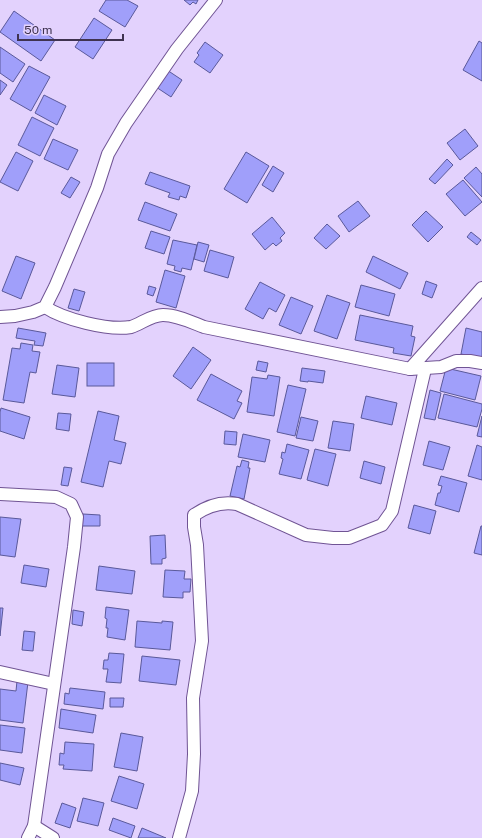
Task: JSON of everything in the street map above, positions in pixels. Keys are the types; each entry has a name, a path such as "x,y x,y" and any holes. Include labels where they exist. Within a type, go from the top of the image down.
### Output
{"street":[{"path":"0,317 15,316 33,312 45,307 97,188 108,154 126,123 177,49 216,0"},
{"path":"410,369 482,288"},
{"path":"45,307 52,312 68,318 104,327 118,328 132,326 161,315 171,316 204,327 410,369 441,367 456,361 482,363"},
{"path":"179,838 192,791 194,754 193,698 202,641 194,515 202,509 227,502 237,504 306,535 333,538 349,538 382,525 392,511 425,369"},
{"path":"0,494 56,497 71,504 77,517 34,826 28,838"},
{"path":"0,672 54,684"},
{"path":"34,826 53,838"}],"building":[{"path":"106,0 127,0 138,6 125,27 99,11"},
{"path":"184,0 198,0 196,4 193,2 190,5"},
{"path":"14,11 55,40 41,61 0,32"},
{"path":"94,18 112,30 93,59 75,47"},
{"path":"479,41 482,43 482,81 463,70"},
{"path":"205,42 223,55 210,73 194,62 199,55 197,53"},
{"path":"0,47 25,64 13,82 0,73"},
{"path":"29,66 50,77 31,111 10,99"},
{"path":"167,70 182,80 171,97 156,87"},
{"path":"0,80 7,85 0,95"},
{"path":"44,95 66,106 57,125 35,113"},
{"path":"32,117 54,128 40,156 18,145"},
{"path":"465,129 478,146 460,160 447,143"},
{"path":"53,139 78,150 68,170 44,159"},
{"path":"16,152 33,161 18,191 0,182"},
{"path":"246,152 269,166 247,203 224,189"},
{"path":"447,159 453,165 435,184 429,179"},
{"path":"273,166 284,173 273,192 262,185"},
{"path":"476,167 482,174 482,197 464,178"},
{"path":"150,172 190,186 186,198 180,196 179,200 168,197 170,193 145,184"},
{"path":"71,177 80,182 70,198 61,193"},
{"path":"463,180 482,202 465,216 446,194"},
{"path":"358,201 370,216 349,232 338,216"},
{"path":"145,202 177,214 170,231 138,220"},
{"path":"426,211 443,227 428,242 412,225"},
{"path":"272,217 285,233 280,238 282,241 276,246 273,243 265,250 252,234"},
{"path":"327,224 340,236 326,249 314,238"},
{"path":"151,231 170,237 164,254 145,248"},
{"path":"471,232 481,240 477,245 467,237"},
{"path":"173,240 197,245 191,270 182,268 181,272 174,270 175,266 167,264"},
{"path":"198,242 209,245 204,262 194,259"},
{"path":"210,250 234,257 228,278 204,271"},
{"path":"16,256 35,263 21,299 2,291"},
{"path":"373,256 408,273 400,289 366,272"},
{"path":"165,270 185,276 176,308 156,302"},
{"path":"426,281 437,285 432,298 422,294"},
{"path":"260,282 285,295 276,312 269,308 263,319 245,309"},
{"path":"361,285 395,294 389,316 355,307"},
{"path":"149,286 156,288 153,296 147,294"},
{"path":"74,289 85,292 79,311 68,308"},
{"path":"327,295 350,303 337,339 314,331"},
{"path":"291,297 313,306 301,334 279,325"},
{"path":"360,315 413,326 411,336 415,337 411,356 393,353 394,348 355,340"},
{"path":"18,328 46,333 43,346 34,345 35,341 16,338"},
{"path":"466,328 482,332 482,358 461,354"},
{"path":"21,343 33,345 32,351 40,352 36,373 30,372 24,403 3,400 12,348 20,349"},
{"path":"193,347 211,360 191,389 173,376"},
{"path":"258,361 268,363 266,372 256,370"},
{"path":"87,363 114,363 114,386 87,386"},
{"path":"57,365 79,368 75,397 52,394"},
{"path":"302,368 325,371 323,383 300,381"},
{"path":"446,368 481,376 475,400 440,391"},
{"path":"211,374 242,391 237,401 242,403 234,419 197,400"},
{"path":"268,375 280,377 274,416 247,412 252,377 267,379"},
{"path":"288,385 306,389 295,436 277,432"},
{"path":"430,390 441,393 435,420 424,418"},
{"path":"444,394 482,404 477,427 438,418"},
{"path":"366,396 397,403 392,425 361,418"},
{"path":"1,408 30,417 24,439 0,431"},
{"path":"98,411 119,416 114,440 126,443 121,464 109,461 103,487 81,482"},
{"path":"58,413 71,414 69,431 56,429"},
{"path":"482,416 482,437 477,436"},
{"path":"301,417 318,421 313,441 296,438"},
{"path":"333,421 354,424 350,451 328,448"},
{"path":"225,431 237,432 236,445 224,444"},
{"path":"243,434 270,440 265,462 238,457"},
{"path":"429,441 450,447 443,470 423,465"},
{"path":"287,444 309,450 301,479 279,474 283,459 281,458 282,452 285,453"},
{"path":"477,445 482,447 482,480 468,476"},
{"path":"315,449 336,454 328,486 307,480"},
{"path":"242,460 249,462 248,468 250,468 244,499 230,496 237,466 240,467"},
{"path":"364,461 385,467 381,484 360,478"},
{"path":"64,467 72,468 68,486 61,485"},
{"path":"441,476 467,483 459,512 435,505 438,493 440,493 442,486 438,485"},
{"path":"414,505 436,511 430,534 408,528"},
{"path":"83,514 100,515 100,526 82,526"},
{"path":"0,517 21,519 15,557 0,555"},
{"path":"482,526 482,555 474,553"},
{"path":"165,535 166,558 162,559 162,564 151,564 150,536"},
{"path":"24,565 49,569 46,587 21,583"},
{"path":"99,566 135,571 132,594 96,590"},
{"path":"165,570 185,571 184,579 191,579 190,592 183,592 183,598 163,597"},
{"path":"106,607 129,610 125,640 107,637 108,628 106,628 107,619 105,618"},
{"path":"0,608 3,608 0,636"},
{"path":"73,610 84,612 82,626 72,624"},
{"path":"137,621 162,623 162,621 173,622 170,650 135,647"},
{"path":"24,631 35,632 33,651 22,650"},
{"path":"109,653 124,654 121,683 106,682 108,669 103,669 104,660 108,660"},
{"path":"142,656 180,660 176,685 139,681"},
{"path":"17,681 28,682 23,723 0,720 0,689 16,691"},
{"path":"70,688 105,692 103,709 64,704 65,693 69,694"},
{"path":"110,698 124,698 123,707 110,707"},
{"path":"61,709 96,715 93,733 59,728"},
{"path":"0,725 25,728 22,753 0,750"},
{"path":"121,733 143,737 137,771 114,767"},
{"path":"65,742 94,744 92,771 63,769 64,765 59,765 60,753 64,754"},
{"path":"0,763 24,768 20,785 0,780"},
{"path":"119,776 144,784 137,809 111,801"},
{"path":"83,798 104,803 98,826 77,821"},
{"path":"62,803 76,808 70,828 55,823"},
{"path":"113,818 135,826 131,838 109,830"},
{"path":"142,828 166,838 138,838"}]}
